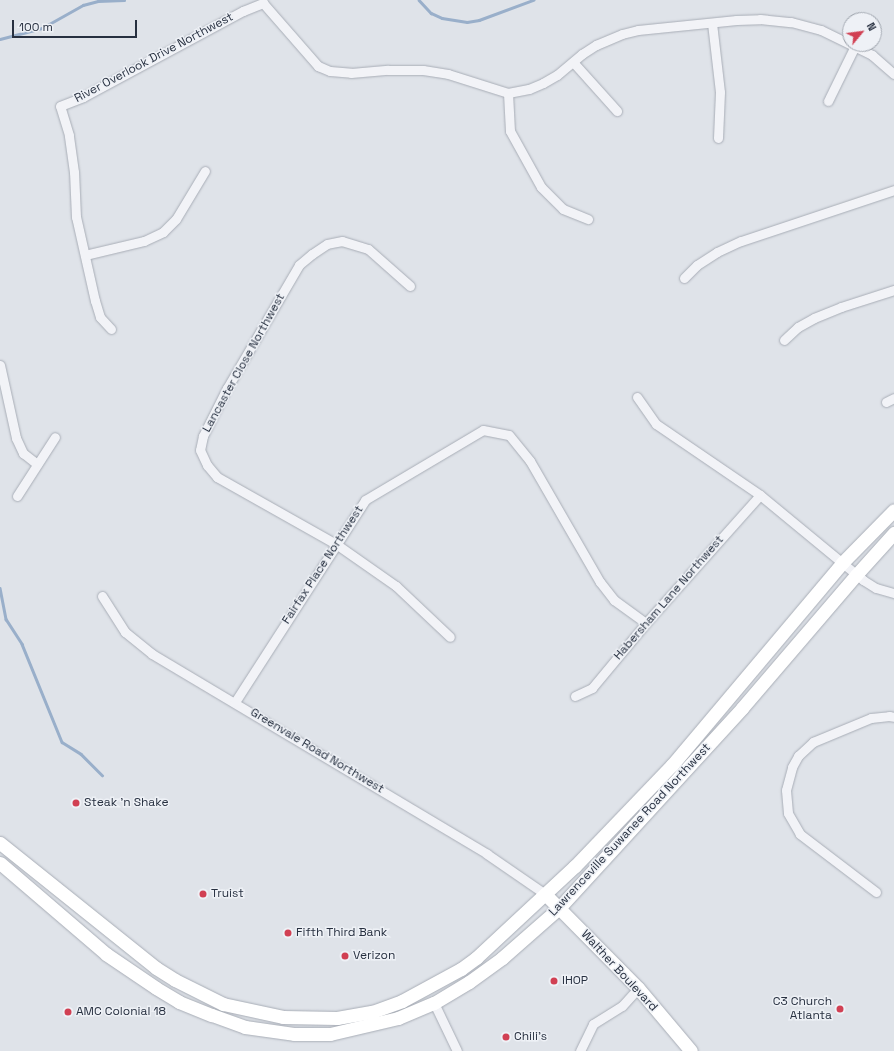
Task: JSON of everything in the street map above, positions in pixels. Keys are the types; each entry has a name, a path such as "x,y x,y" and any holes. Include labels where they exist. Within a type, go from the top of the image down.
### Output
{"main road":[{"name":"Lawrenceville Suwanee Road Northwest","path":"0,843 65,896 175,980 224,1004 283,1017 337,1018 372,1012 402,1001 461,969 476,958 575,866 672,765 842,563 894,510"},
{"name":"Lawrenceville Suwanee Road Northwest","path":"0,863 106,954 156,988 186,1004 245,1027 286,1034 330,1034 398,1018 434,1003 469,982 496,962 559,908 742,708 856,574 894,533"},
{"name":"Walther Boulevard","path":"545,894 638,988 691,1051"}],"street":[{"name":"River Overlook Drive Northwest","path":"111,329 100,317 76,217 74,172 69,135 60,106 83,97 263,3 269,8 318,66 330,71 351,73 388,70 423,70 448,74 508,93 530,89 543,83 557,75 596,45 622,34 638,30 760,19 791,22 821,30 842,41"},
{"path":"712,23 720,92 718,138"},
{"path":"828,101 852,52"},
{"name":"River Overlook Drive Northwest","path":"864,52 872,55 894,74"},
{"path":"573,62 617,111"},
{"path":"508,93 510,131 541,187 563,209 588,219"},
{"path":"85,255 144,241 162,232 176,219 205,171"},
{"path":"684,278 697,265 717,252 741,241 894,190"},
{"name":"Lancaster Close Northwest","path":"410,286 368,249 342,241 327,244 312,254 299,265 227,388 203,436 200,450 207,465 217,477 240,488 314,533 336,544 396,586 450,637"},
{"path":"784,340 798,327 814,318 841,307 894,290"},
{"path":"0,365 3,391 16,438 23,452 37,464"},
{"path":"637,397 656,424 760,495 856,574 876,588 894,593"},
{"name":"Fairfax Place Northwest","path":"235,702 365,500 483,430 509,435 530,461 600,582 614,600 646,623"},
{"path":"17,496 55,437"},
{"name":"Habersham Lane Northwest","path":"575,696 592,688 646,623 760,495"},
{"name":"Greenvale Road Northwest","path":"102,596 125,632 152,654 235,702 487,854 545,894"},
{"path":"876,892 800,834 788,813 786,790 792,767 798,756 813,742 872,718 889,716 894,717"},
{"path":"580,1051 593,1024 622,1006 638,988"},
{"path":"434,1003 457,1051"}],"waterway":[{"path":"0,39 42,28 83,5 98,1 124,0"},
{"path":"419,0 431,13 442,18 467,22 479,20 533,0"},
{"path":"0,588 6,619 22,644 62,742 81,754 102,775"}],"place":[{"name":"Steak 'n Shake","path":"76,803"},
{"name":"Truist","path":"203,894"},
{"name":"Fifth Third Bank","path":"288,933"},
{"name":"Verizon","path":"345,956"},
{"name":"IHOP","path":"554,981"},
{"name":"C3 Church Atlanta","path":"840,1009"},
{"name":"AMC Colonial 18","path":"68,1012"},
{"name":"Chili's","path":"506,1037"}]}
